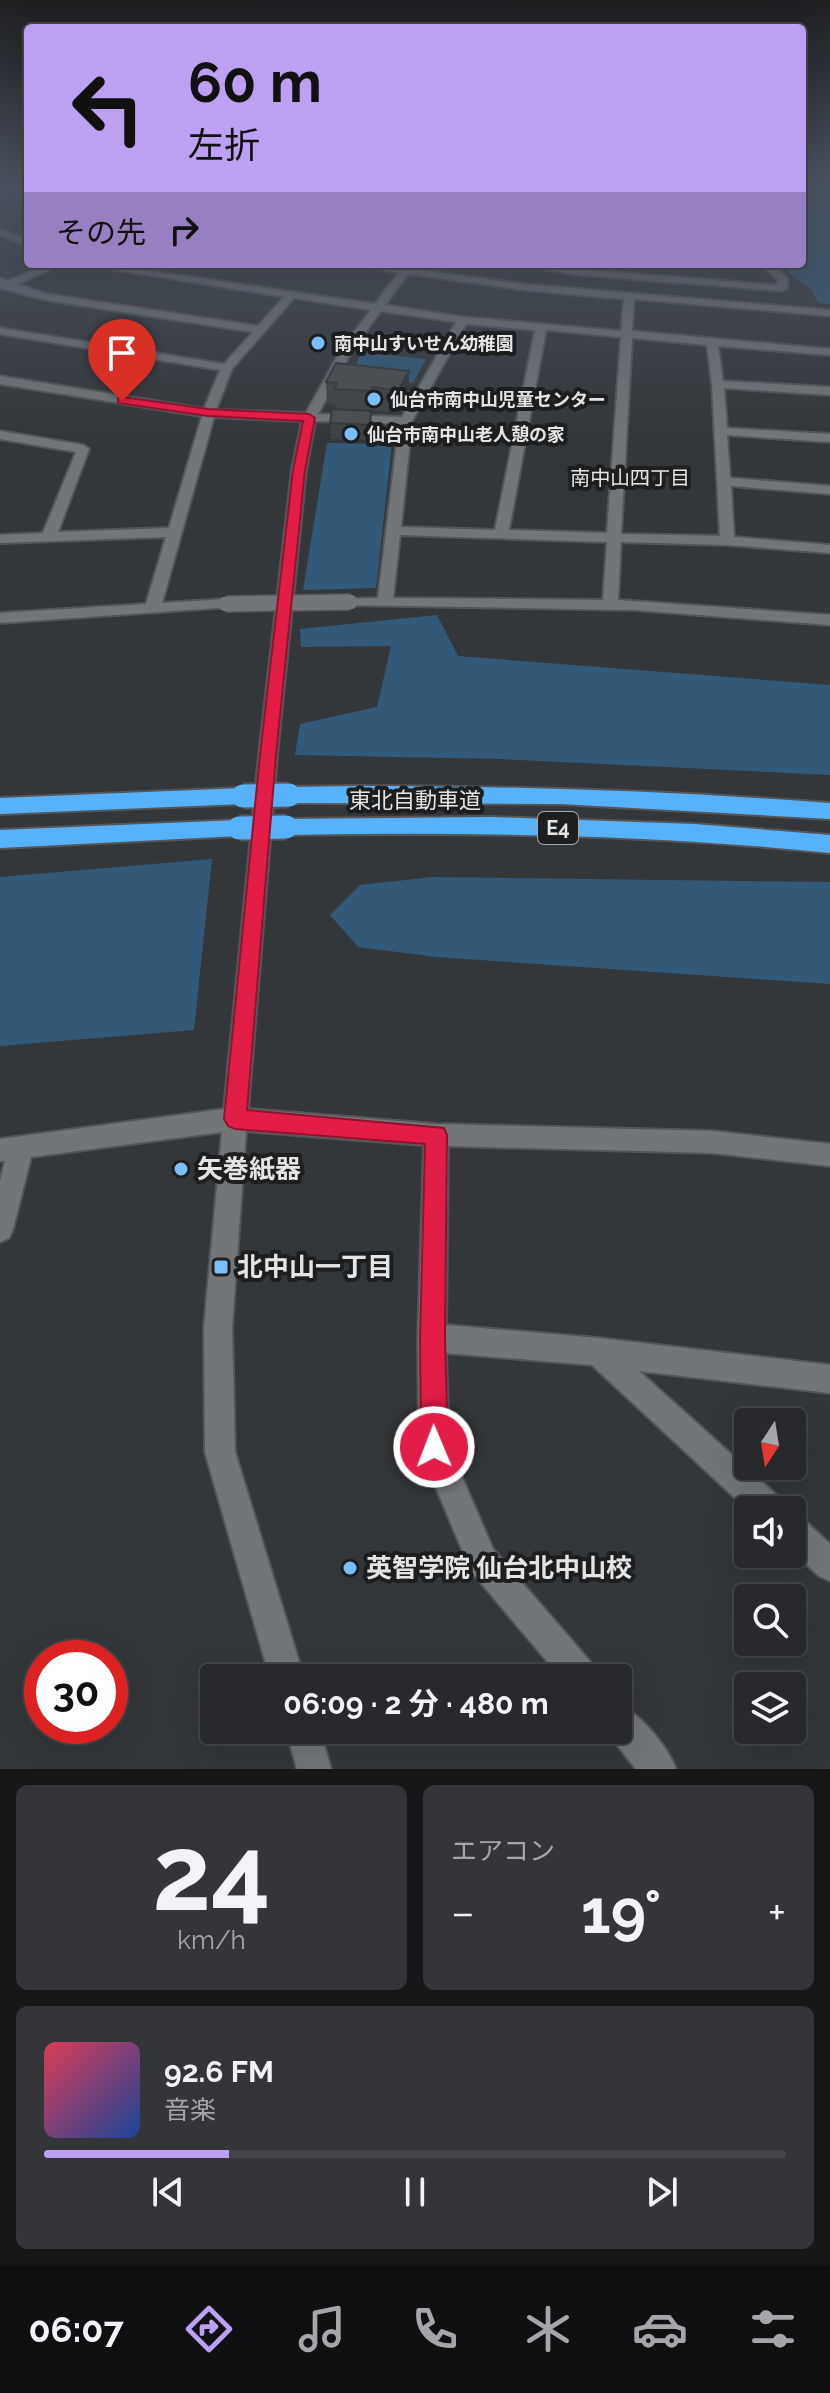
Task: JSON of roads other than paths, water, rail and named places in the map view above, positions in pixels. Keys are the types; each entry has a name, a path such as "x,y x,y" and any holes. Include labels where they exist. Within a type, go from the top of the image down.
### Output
{"highway":[{"name":"東北自動車道","path":"0,806 426,792 678,799 830,811"},
{"name":"東北自動車道","path":"0,839 286,827 647,830 749,834 830,844"}],"street":[{"path":"3,285 40,271"},
{"path":"126,271 463,320 830,352"},
{"path":"283,1664 220,1452 218,1328 235,1119 268,755 299,470 309,418 348,348 404,271"},
{"path":"433,271 629,297 830,313"},
{"path":"575,271 782,288 783,279 773,271"},
{"path":"3,285 45,297 258,329"},
{"path":"153,608 208,413 227,368 290,296"},
{"path":"610,604 629,297"},
{"path":"385,600 406,421 463,320"},
{"path":"501,533 541,327"},
{"path":"0,331 227,368"},
{"path":"712,342 718,384 727,541"},
{"path":"3,383 208,413 406,421"},
{"path":"718,384 830,391"},
{"path":"720,431 830,438"},
{"path":"0,435 83,449 49,537"},
{"path":"725,482 830,490"},
{"path":"394,531 727,541 830,549"},
{"path":"0,539 174,532"},
{"path":"0,618 226,604 385,600 610,604 830,620"},
{"path":"0,1229 10,1149 235,1119 436,1135 713,1142 830,1155"},
{"path":"436,1135 432,1338 434,1447 482,1560 570,1664"},
{"path":"432,1338 598,1352 830,1379"},
{"path":"598,1352 755,1496"},
{"path":"806,1543 830,1565"},
{"path":"632,1737 659,1769"},
{"path":"307,1744 314,1769"}],"place":[{"name":"南中山すいせん幼稚園","path":"318,343"},
{"name":"仙台市南中山児童センター","path":"374,399"},
{"name":"仙台市南中山老人憩の家","path":"351,434"},
{"name":"矢巻紙器","path":"181,1169"},
{"name":"北中山一丁目","path":"221,1267"},
{"name":"英智学院 仙台北中山校","path":"350,1568"}],"district":[{"name":"南中山四丁目","path":"630,478"}]}
